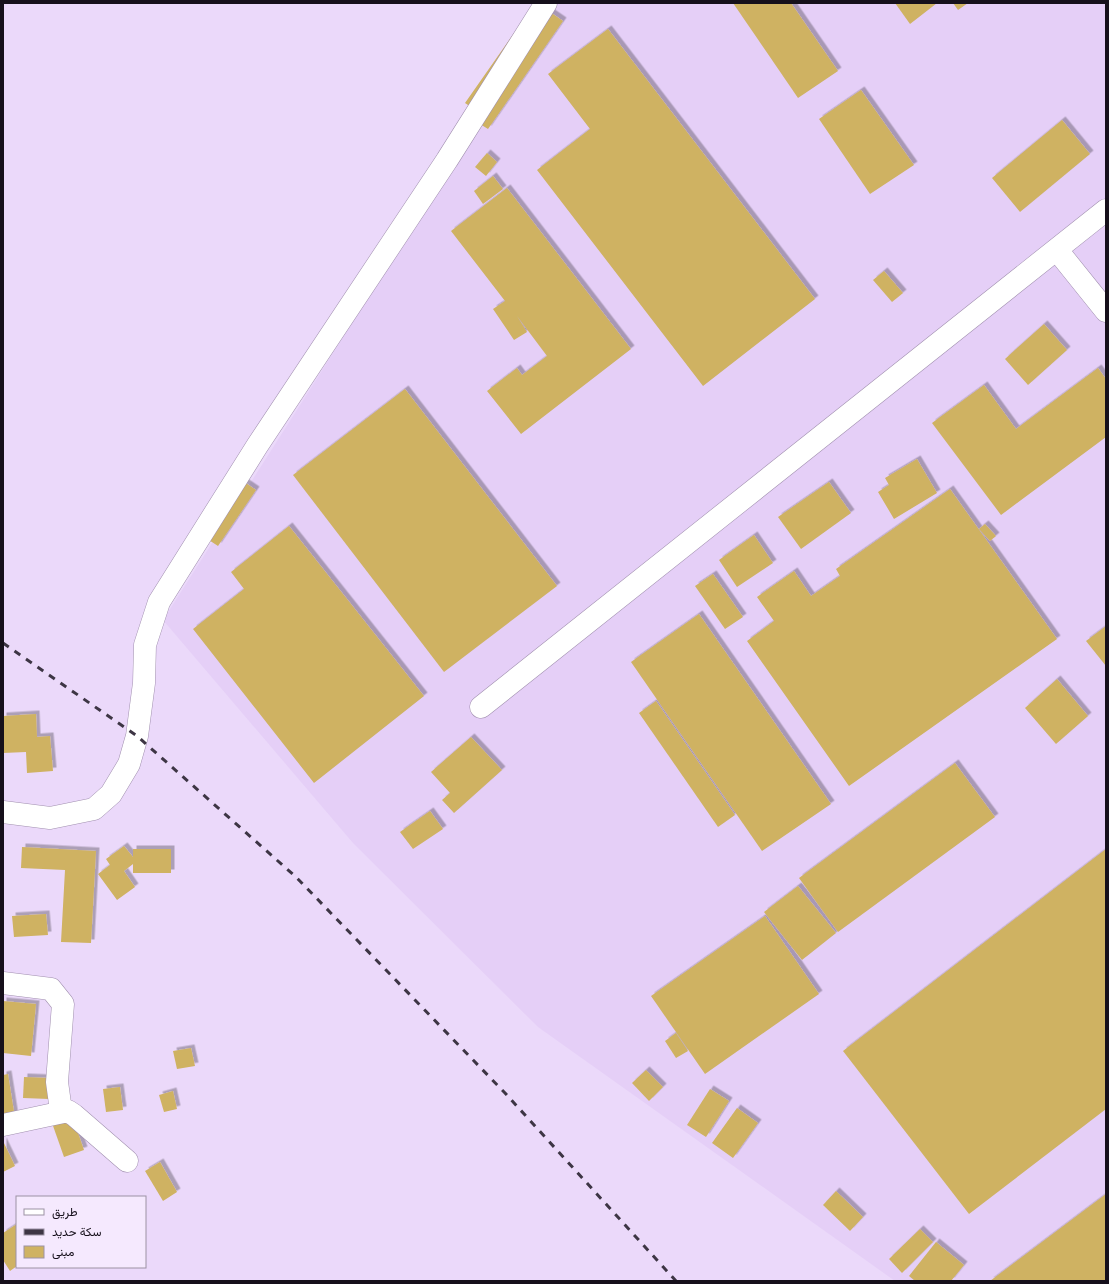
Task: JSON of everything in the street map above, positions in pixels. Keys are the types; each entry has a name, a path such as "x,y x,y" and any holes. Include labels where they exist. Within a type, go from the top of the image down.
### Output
{"street":[{"path":"3,812 50,818 94,808 111,794 128,764 137,736 144,683 145,645 160,602 257,446 447,160 546,3"},
{"path":"481,707 1106,210"},
{"path":"1057,250 1106,311"},
{"path":"3,983 50,989 63,1004 57,1082 61,1111"},
{"path":"3,1124 61,1111 68,1111 127,1161"}],"shaded area":[{"path":"556,3 1106,3 1106,1281 895,1281 538,1027 353,843 163,620"}],"building":[{"path":"535,3 563,21 488,129 472,119 477,111 465,103"},
{"path":"733,3 791,3 838,71 798,98"},
{"path":"895,3 937,3 910,24"},
{"path":"953,3 968,3 958,10"},
{"path":"608,29 815,299 703,386 537,170 590,129 548,74"},
{"path":"861,90 914,165 870,194 819,119"},
{"path":"1062,120 1090,154 1020,212 992,178"},
{"path":"487,153 497,162 486,176 475,167"},
{"path":"493,176 503,189 483,204 474,191"},
{"path":"507,188 631,349 521,434 487,391 517,368 522,375 547,356 517,316 527,332 514,340 493,309 505,301 451,231"},
{"path":"884,271 903,293 892,302 873,280"},
{"path":"1044,324 1067,350 1028,385 1005,359"},
{"path":"1098,368 1106,379 1106,437 1001,515 932,423 984,385 1016,429"},
{"path":"405,389 557,586 444,672 293,475"},
{"path":"917,459 937,493 894,519 878,492 889,485 885,478"},
{"path":"231,473 256,490 218,546 192,529"},
{"path":"829,482 851,513 801,549 778,517"},
{"path":"950,489 1057,639 849,786 747,641 774,621 757,597 794,571 811,596 840,576 836,569"},
{"path":"985,524 996,536 990,541 979,529"},
{"path":"289,526 424,696 314,783 193,629 244,589 231,572"},
{"path":"754,535 773,563 737,587 719,560"},
{"path":"713,574 743,617 725,629 695,586"},
{"path":"699,614 831,804 762,851 631,662"},
{"path":"1106,626 1106,666 1086,641"},
{"path":"1057,679 1088,716 1056,744 1025,708"},
{"path":"656,701 735,815 718,827 639,713"},
{"path":"36,714 37,737 50,736 53,771 27,773 26,752 3,753 3,716"},
{"path":"471,737 502,770 454,813 442,800 450,793 431,772"},
{"path":"955,763 995,817 838,932 799,878"},
{"path":"430,811 443,829 413,849 400,832"},
{"path":"124,846 133,857 133,849 171,849 171,873 133,873 133,864 124,871 135,887 117,900 98,874 110,865 106,859"},
{"path":"22,847 96,851 91,943 61,942 65,870 21,868"},
{"path":"1106,849 1106,1109 969,1214 843,1051"},
{"path":"798,886 836,933 802,960 764,912"},
{"path":"46,914 48,935 14,937 12,916"},
{"path":"765,916 819,994 705,1074 651,996"},
{"path":"3,1001 36,1004 31,1056 3,1053"},
{"path":"676,1033 688,1051 676,1058 665,1041"},
{"path":"191,1048 195,1066 177,1069 173,1051"},
{"path":"646,1070 663,1087 649,1101 632,1083"},
{"path":"8,1074 15,1118 3,1120 3,1075"},
{"path":"24,1077 49,1078 49,1099 23,1098"},
{"path":"120,1087 123,1110 106,1112 103,1089"},
{"path":"710,1089 729,1101 706,1137 687,1125"},
{"path":"173,1091 177,1109 164,1112 159,1095"},
{"path":"737,1108 758,1123 733,1158 712,1143"},
{"path":"72,1116 84,1150 64,1157 52,1123"},
{"path":"3,1141 15,1166 3,1172"},
{"path":"160,1162 177,1192 163,1201 145,1171"},
{"path":"836,1191 863,1217 850,1231 823,1205"},
{"path":"1106,1194 1106,1281 990,1281"},
{"path":"16,1225 16,1267 10,1271 3,1260 3,1233"},
{"path":"920,1229 933,1242 902,1273 889,1259"},
{"path":"936,1242 964,1265 951,1281 915,1281 909,1276"}],"railway":[{"path":"3,643 137,736 296,877 505,1093 676,1281"}]}
